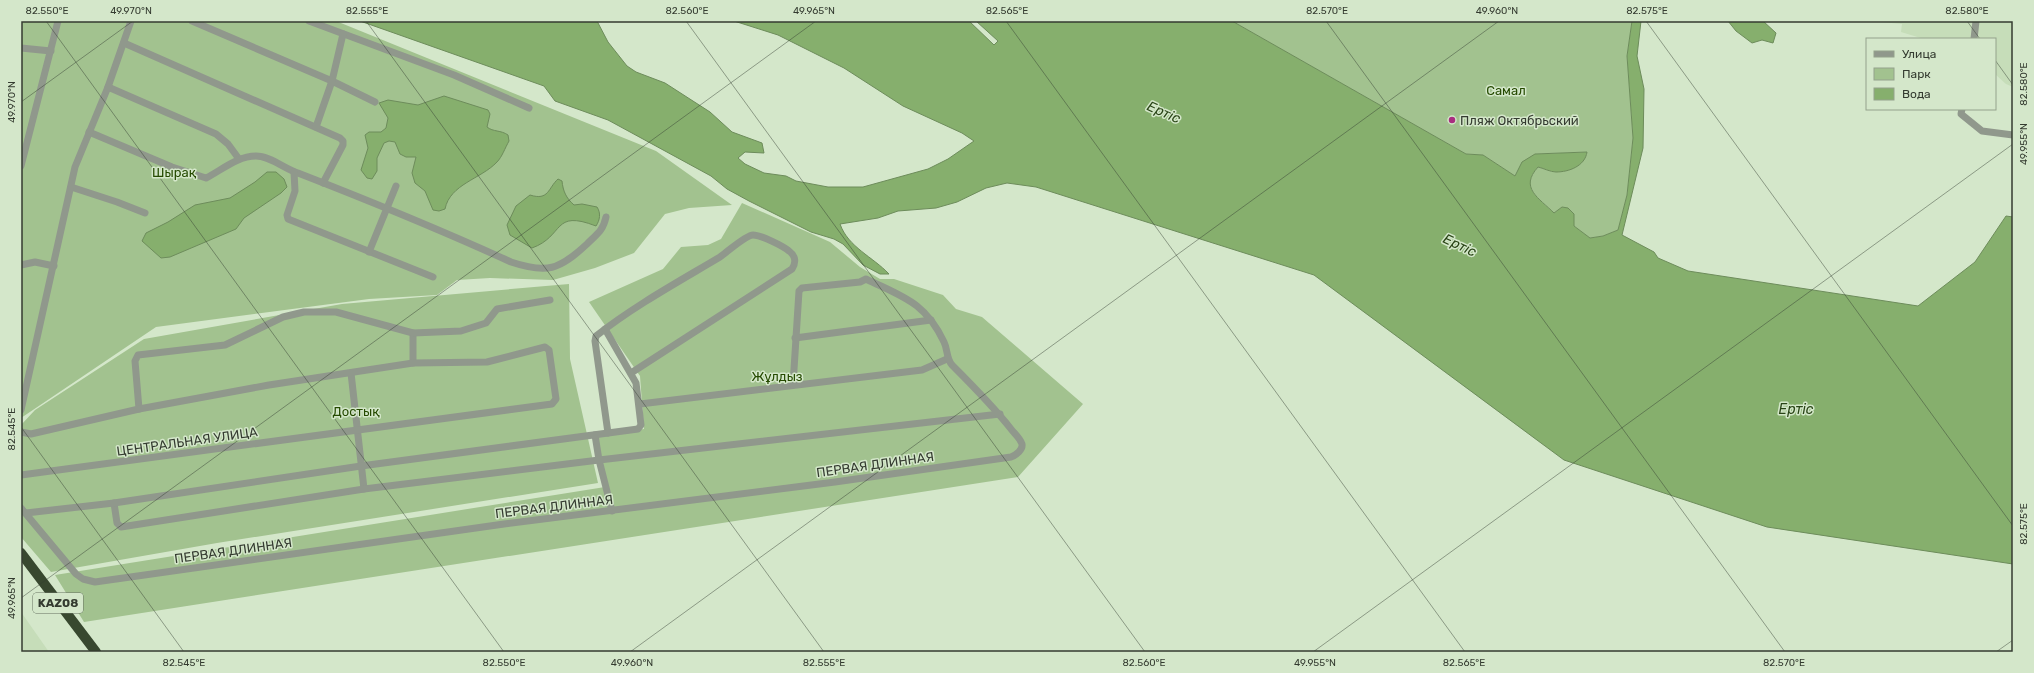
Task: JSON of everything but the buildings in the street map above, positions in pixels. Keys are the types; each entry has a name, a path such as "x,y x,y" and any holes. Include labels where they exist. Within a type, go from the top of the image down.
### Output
{"highway":[{"name":"KAZ08","path":"21,553 96,652"}],"street":[{"path":"21,166 58,21"},
{"path":"21,410 75,167 108,88 131,21"},
{"path":"192,21 332,80 375,102"},
{"path":"309,21 454,75 529,108"},
{"path":"1974,38 1976,21"},
{"path":"316,127 332,80 343,34"},
{"path":"124,43 316,127 343,141 343,145 323,183"},
{"path":"21,48 51,51"},
{"path":"108,88 216,134 228,144 239,159"},
{"path":"1962,110 1961,114 1982,131 2013,135"},
{"path":"89,132 172,167 206,178 239,159 256,156 266,158 294,172 387,207 511,262 532,269 559,266 577,254 604,228 606,217"},
{"path":"294,172 295,190 286,215 288,219 433,277"},
{"path":"369,252 396,186"},
{"path":"71,187 145,213"},
{"path":"608,433 595,341 596,336 637,306 727,252 748,236 753,235 773,242 790,251 795,257 795,264 792,269 631,373"},
{"path":"21,265 34,262 54,266"},
{"path":"793,386 799,291 802,288 860,282 866,279 923,309 945,343 947,359 1000,414"},
{"path":"139,409 135,361 138,355 225,345 283,317 304,312 336,312 413,333 461,331 486,323 497,309 550,300"},
{"path":"795,338 931,320"},
{"path":"23,511 114,503 361,466 638,429 641,424 640,404 636,383 605,329"},
{"path":"21,432 31,434 139,409 269,385 413,363 413,333"},
{"name":"ЦЕНТРАЛЬНАЯ УЛИЦА","path":"21,475 552,404 556,399 549,350 545,347 487,362 413,363"},
{"path":"640,404 922,370 947,359"},
{"path":"351,373 364,489"},
{"path":"114,503 117,523 121,527 364,489 599,460 1000,414"},
{"name":"ПЕРВАЯ ДЛИННАЯ","path":"23,511 76,574 88,581 95,582 1011,457 1016,455 1021,450 1022,445 1000,414"},
{"path":"595,435 599,460 612,511"}],"shaded area":[{"path":"1870,21 2013,21 2013,87 2006,84 1996,75 1996,38 1921,38 1901,32 1902,24"},
{"path":"21,612 49,652 21,652"}],"green space":[{"name":"Шырақ","path":"21,21 336,21 656,151 732,205 689,208 665,214 634,253 595,268 553,280 490,278 457,280 437,295 369,299 156,327 21,418"},
{"name":"Самал","path":"1232,21 1632,21 1627,56 1633,138 1627,195 1618,230 1603,236 1590,238 1574,226 1574,214 1562,207 1554,213 1537,197 1531,187 1530,181 1538,167 1553,172 1563,171 1579,164 1586,156 1587,152 1535,154 1515,176 1483,155 1466,154"},
{"name":"Жұлдыз","path":"742,203 830,242 860,267 880,279 894,279 943,295 956,309 982,317 1083,404 1018,477 84,622 55,575 605,487 595,435 644,429 640,376 589,302 663,269 681,247 708,245 721,239"},
{"name":"Достық","path":"569,284 570,359 598,483 217,543 51,572 21,537 21,425 35,410 144,339 342,304"}],"water":[{"name":"Ертіс","path":"360,21 597,21 608,42 627,66 636,72 665,83 710,112 732,132 762,143 764,153 745,152 738,158 745,164 764,173 786,176 796,181 828,187 863,187 928,169 948,159 974,141 962,133 903,106 844,68 778,35 734,21 969,21 994,45 998,41 976,21 1232,21 1466,154 1483,155 1515,176 1522,162 1535,154 1587,152 1586,157 1580,164 1566,171 1556,172 1538,167 1530,181 1533,192 1542,202 1554,213 1562,207 1568,208 1574,214 1574,226 1590,238 1603,236 1618,230 1627,195 1633,138 1627,56 1632,21 1641,21 1637,56 1644,89 1643,148 1622,235 1654,252 1658,258 1688,271 1918,306 1975,262 2006,216 2013,217 2013,564 1767,527 1564,460 1314,275 1036,187 1007,183 986,188 957,202 936,208 898,211 878,218 840,224 849,239 889,274 880,274 863,265 843,244 834,239 811,232 749,201 727,189 711,176 608,120 555,101 544,86"},
{"path":"1728,21 1763,21 1776,33 1773,43 1762,40 1752,43 1736,31"},
{"path":"444,96 488,110 490,114 487,127 508,135 509,141 497,162 459,188 448,200 445,209 439,211 433,210 425,191 415,183 412,173 416,157 406,157 400,154 395,142 389,141 384,143 377,158 377,171 372,179 367,178 361,170 368,148 365,135 369,132 381,132 386,128 388,118 379,103 388,100 418,105"},
{"path":"267,172 276,172 284,179 287,187 281,193 244,218 236,229 170,257 161,258 142,241 146,233 168,222 195,205 230,198 255,182"},
{"path":"558,179 562,181 565,194 574,205 582,204 597,207 600,216 596,226 582,222 565,222 550,237 532,248 510,235 507,225 516,206 530,195 545,195"}],"place":[{"name":"Пляж Октябрьский","path":"1452,120"}]}
